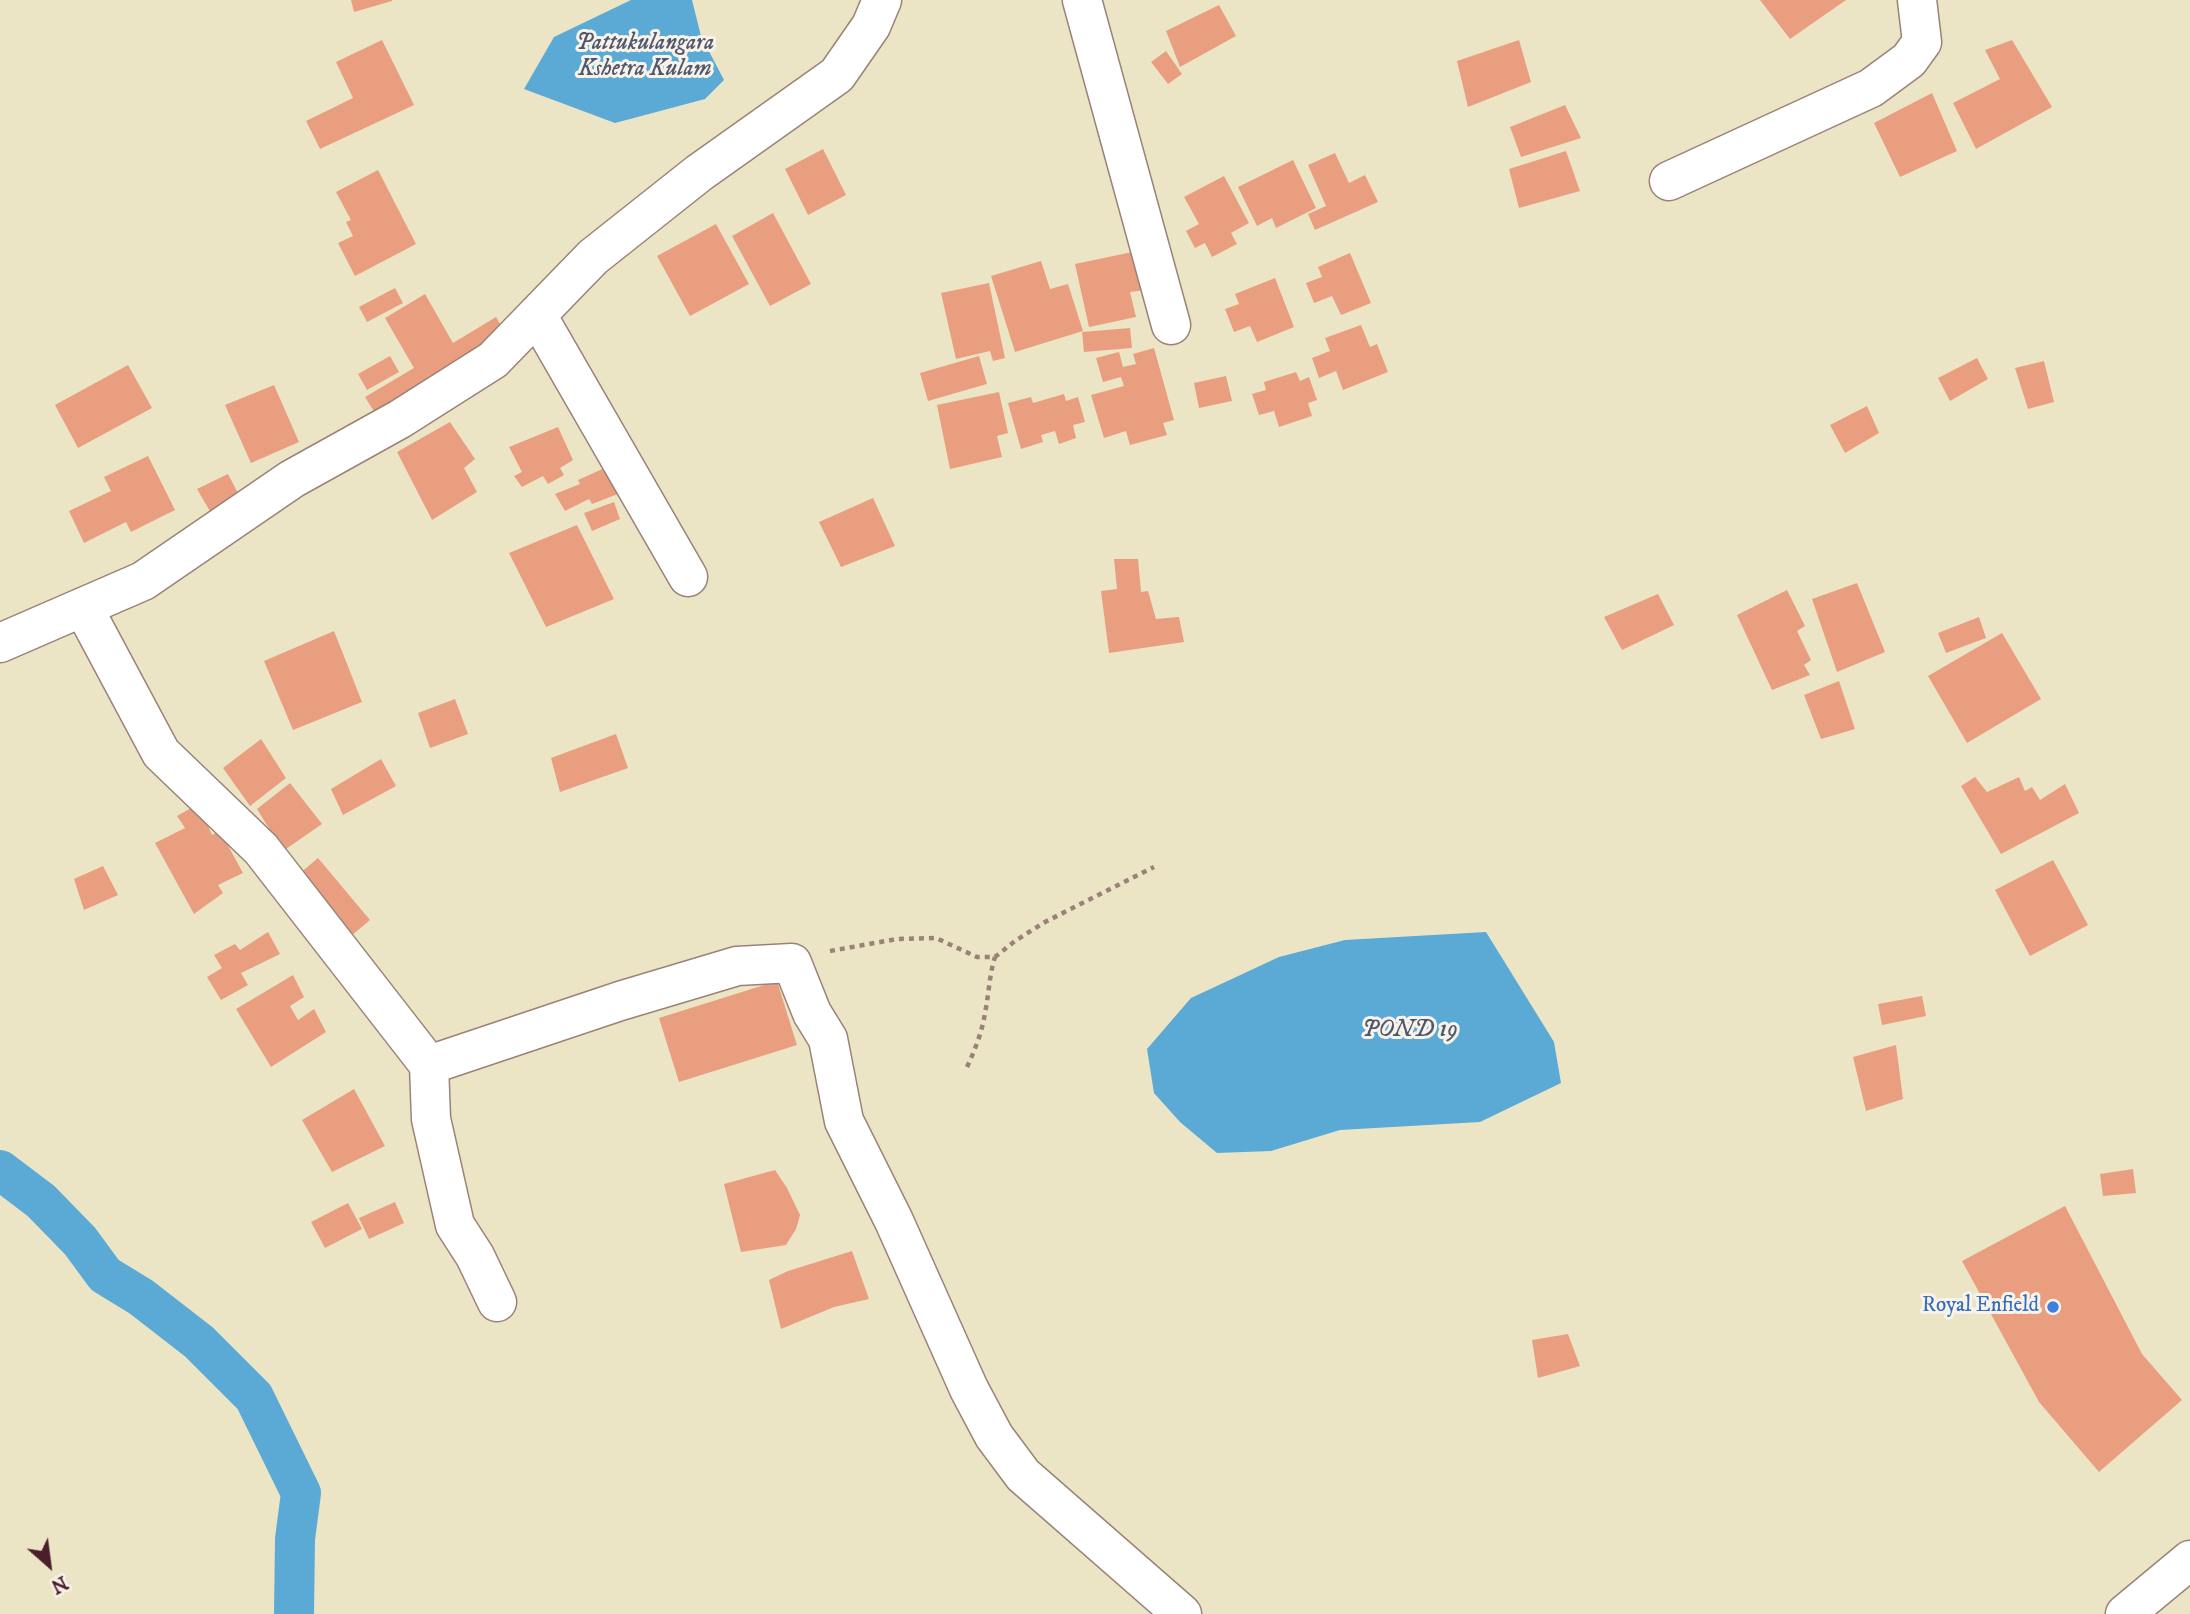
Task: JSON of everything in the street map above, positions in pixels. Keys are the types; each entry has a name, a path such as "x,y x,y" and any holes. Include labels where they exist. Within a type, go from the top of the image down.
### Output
{"main road":[{"path":"0,642 143,581 292,479 400,419 493,360 593,257 699,173 836,75 871,26 882,0"},
{"path":"1082,0 1171,325"},
{"path":"1669,181 1871,88 1909,60 1922,42 1917,0"},
{"path":"537,315 688,578"},
{"path":"83,607 161,753 261,849 429,1065 431,1119 454,1225 475,1256 498,1301"},
{"path":"429,1065 620,1001 737,966 792,963 812,1013 828,1039 844,1121 904,1243 969,1390 994,1436 1023,1475 1182,1614"},
{"path":"2125,1614 2190,1560"}],"path":[{"path":"967,1068 978,1042 995,957 1014,941 1045,922 1154,867"},
{"path":"792,963 827,952 897,939 936,937 977,957 995,957"}],"water":[{"name":"Pattukulangara Kshetra Kulam","path":"631,0 692,0 701,36 724,80 705,99 615,123 524,89 554,37"},
{"name":"POND 19","path":"1486,932 1554,1042 1561,1083 1480,1122 1340,1130 1271,1151 1217,1153 1180,1122 1154,1093 1147,1049 1191,998 1279,957 1345,940"}],"building":[{"path":"351,0 392,0 392,1 354,12"},
{"path":"1760,0 1846,0 1790,39"},
{"path":"1219,5 1236,36 1180,67 1166,31"},
{"path":"382,40 414,105 320,149 306,121 353,98 336,62"},
{"path":"1519,40 1531,82 1468,107 1457,61"},
{"path":"2012,40 2052,107 1976,149 1953,103 2000,79 1985,50"},
{"path":"1166,51 1182,74 1168,84 1151,62"},
{"path":"1932,93 1957,151 1900,177 1874,123"},
{"path":"1565,105 1581,138 1521,157 1510,127"},
{"path":"823,149 846,195 808,215 785,169"},
{"path":"1566,151 1580,191 1519,208 1509,169"},
{"path":"1335,153 1349,183 1365,175 1378,202 1315,230 1308,214 1326,206 1308,165"},
{"path":"1293,160 1316,208 1276,228 1272,218 1257,226 1238,187"},
{"path":"378,170 416,244 355,276 338,243 353,236 346,222 351,220 336,192"},
{"path":"1224,176 1249,223 1231,233 1237,244 1212,257 1205,243 1195,248 1186,231 1199,224 1184,197"},
{"path":"773,213 811,284 770,306 732,236"},
{"path":"716,224 749,284 690,316 657,256"},
{"path":"1137,251 1145,290 1130,292 1136,317 1089,327 1075,264"},
{"path":"1350,253 1371,303 1341,315 1332,296 1314,303 1306,283 1322,277 1318,267"},
{"path":"1041,261 1050,289 1068,284 1083,331 1015,352 991,276"},
{"path":"1275,278 1294,327 1257,342 1250,326 1234,332 1225,309 1239,304 1235,294"},
{"path":"989,283 1005,358 993,361 990,351 956,359 941,293"},
{"path":"395,288 403,303 367,322 359,307"},
{"path":"425,294 453,343 496,317 510,341 378,418 365,397 414,368 385,318"},
{"path":"1361,325 1370,347 1377,344 1388,372 1343,390 1336,371 1319,378 1312,358 1330,351 1325,338"},
{"path":"1130,328 1132,348 1084,352 1082,332"},
{"path":"1154,348 1174,420 1163,423 1167,435 1130,445 1126,431 1104,438 1091,395 1124,386 1121,377 1103,382 1096,358 1119,352 1123,367 1136,364 1133,354"},
{"path":"390,356 399,372 367,390 358,374"},
{"path":"979,356 987,384 928,401 920,373"},
{"path":"1977,358 1988,379 1950,401 1938,378"},
{"path":"2044,361 2054,402 2028,409 2015,368"},
{"path":"128,365 152,408 78,448 55,405"},
{"path":"1296,372 1300,381 1309,377 1317,400 1308,403 1312,416 1279,427 1274,411 1259,415 1252,394 1266,390 1264,382"},
{"path":"1226,376 1232,401 1199,408 1194,383"},
{"path":"274,385 299,442 251,463 225,405"},
{"path":"999,392 1008,433 997,436 1002,457 950,469 937,405"},
{"path":"1064,394 1066,401 1078,397 1085,422 1073,425 1076,438 1059,444 1055,431 1041,435 1043,442 1021,449 1008,403 1031,397 1033,403"},
{"path":"1867,406 1879,433 1845,453 1830,425"},
{"path":"450,422 475,459 464,468 477,492 432,520 397,452"},
{"path":"558,427 573,460 560,468 564,475 548,484 543,476 522,487 514,476 522,472 509,447"},
{"path":"148,456 175,510 131,532 126,522 84,543 69,511 111,491 104,477"},
{"path":"609,466 623,492 592,504 589,499 565,511 555,494 580,484 578,480"},
{"path":"228,474 241,499 211,513 197,489"},
{"path":"873,498 895,546 841,567 819,522"},
{"path":"614,502 620,519 592,531 584,513"},
{"path":"577,525 614,599 546,627 509,553"},
{"path":"1114,559 1138,559 1141,592 1148,591 1156,619 1179,617 1184,642 1109,653 1101,591 1117,589"},
{"path":"1857,583 1885,652 1837,672 1812,599"},
{"path":"1787,590 1805,626 1797,631 1811,660 1804,665 1810,675 1772,690 1737,615"},
{"path":"1658,594 1674,625 1622,650 1604,617"},
{"path":"1979,617 1986,638 1946,653 1938,633"},
{"path":"334,631 362,702 293,730 264,661"},
{"path":"2002,633 2041,699 1967,743 1928,676"},
{"path":"1839,681 1855,729 1821,739 1804,695"},
{"path":"455,699 468,734 430,748 418,713"},
{"path":"616,734 628,768 560,792 551,758"},
{"path":"261,739 286,778 250,806 223,768"},
{"path":"381,759 396,786 343,815 331,789"},
{"path":"1975,777 1987,792 2019,777 2025,791 2032,787 2040,800 2065,784 2079,813 2001,854 1961,786"},
{"path":"290,783 322,824 283,851 257,809"},
{"path":"198,804 212,835 220,831 243,873 218,885 223,893 194,914 155,843 185,828 177,816"},
{"path":"318,858 370,920 345,941 293,879"},
{"path":"2053,860 2088,925 2030,956 1995,890"},
{"path":"103,866 118,895 84,910 74,879"},
{"path":"268,932 280,954 241,973 248,985 221,1000 207,977 222,968 214,955 235,944 240,950"},
{"path":"293,975 304,997 290,1006 298,1020 314,1009 326,1032 271,1067 236,1009"},
{"path":"777,981 797,1045 679,1082 659,1018"},
{"path":"1922,996 1926,1016 1882,1025 1878,1004"},
{"path":"1896,1045 1903,1099 1866,1111 1853,1057"},
{"path":"354,1089 385,1146 332,1172 302,1120"},
{"path":"2133,1169 2136,1193 2103,1196 2100,1174"},
{"path":"775,1170 800,1215 796,1229 786,1245 741,1252 724,1184"},
{"path":"395,1202 404,1223 369,1239 359,1218"},
{"path":"348,1203 362,1229 325,1248 311,1222"},
{"name":"Royal Enfield","path":"2065,1206 2142,1354 2182,1400 2099,1472 2039,1402 1962,1261"},
{"path":"852,1251 869,1299 834,1307 781,1329 769,1280 788,1271"},
{"path":"1568,1334 1580,1366 1538,1378 1532,1340"}],"waterway":[{"path":"0,1170 41,1201 80,1241 105,1275 141,1297 199,1342 254,1397 301,1493 295,1539 294,1614"}],"place":[{"name":"Royal Enfield","path":"2053,1307"}]}
